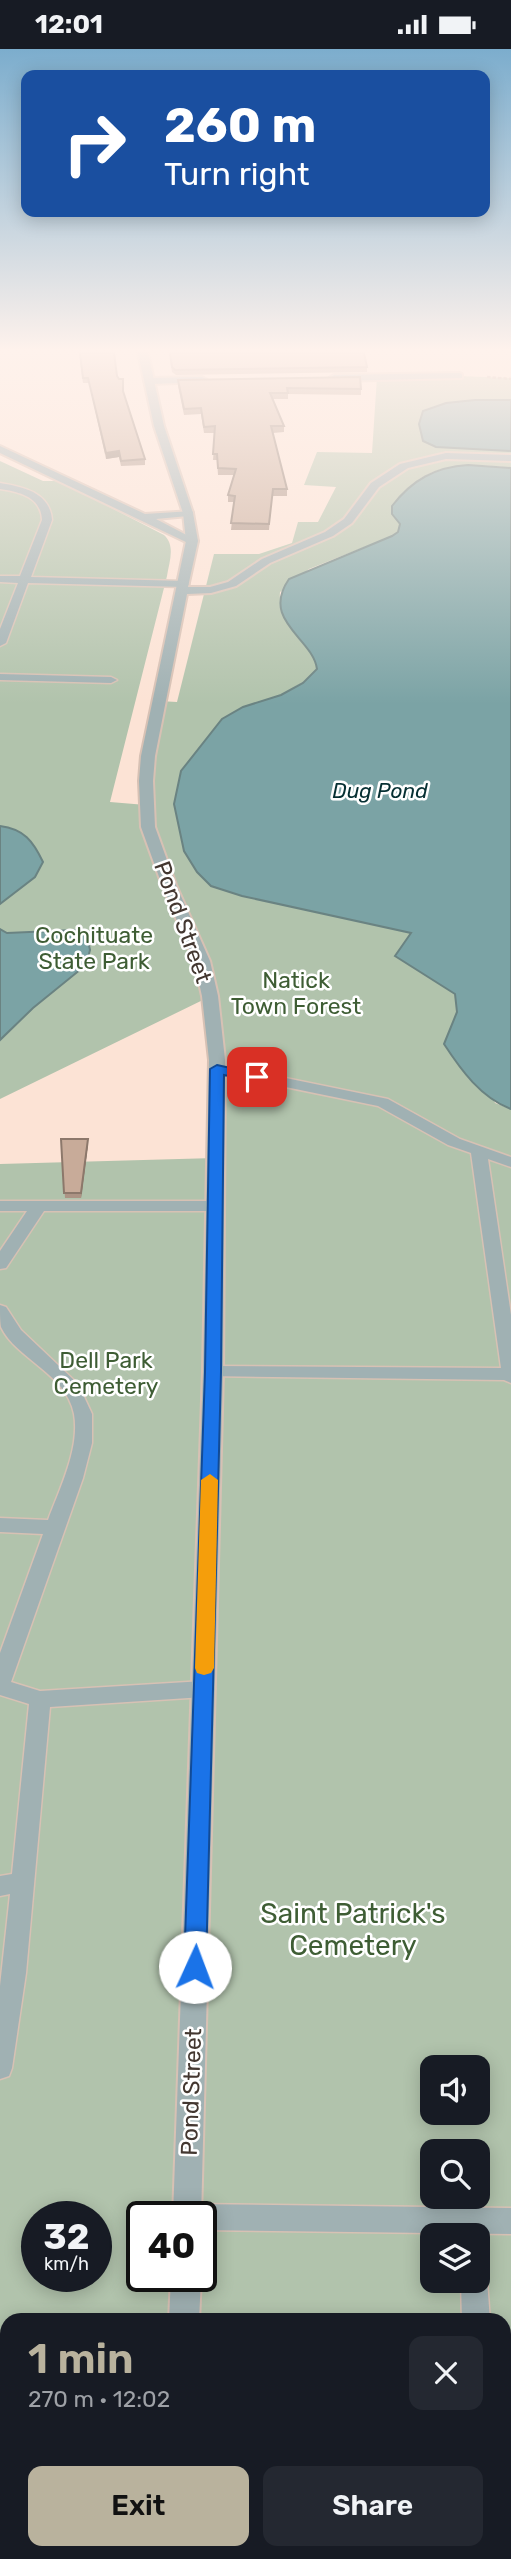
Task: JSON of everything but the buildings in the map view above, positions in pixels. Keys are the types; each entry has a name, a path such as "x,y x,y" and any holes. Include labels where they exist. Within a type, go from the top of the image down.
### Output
{"street":[{"path":"44,470 192,541"},
{"name":"Pond Street","path":"174,470 188,513 192,541 148,756 146,805 148,827 156,850 202,961 215,1037 217,1069 213,1372 188,2201"},
{"path":"183,587 211,590 232,584 266,561 328,534 348,521 375,485 398,470"},
{"path":"138,516 159,517 188,513"},
{"path":"184,2313 185,2292"}],"lane":[{"path":"0,486 41,500 47,509 47,520 0,643"},
{"path":"0,579 183,587"},
{"path":"0,677 111,680"},
{"path":"217,1069 383,1102 479,1152 511,1162"},
{"path":"213,1372 511,1375 479,1152"},
{"path":"0,1206 214,1206"},
{"path":"0,1264 39,1206"},
{"path":"0,1311 15,1334 72,1388 83,1413 83,1443 0,1684 40,1699 204,1689"},
{"path":"0,1525 55,1527"},
{"path":"0,2068 14,1973 11,1884 40,1699"},
{"path":"217,2218 420,2225"},
{"path":"490,2224 511,2221"},
{"path":"475,2293 476,2313"}],"green space":[{"path":"0,470 20,470 43,481 59,481 168,539 171,554 167,576 110,802 146,805 159,701 177,702 214,554 259,554 292,543 298,522 318,522 336,487 304,485 310,470 438,470 413,484 401,497 392,514 400,524 398,532 309,569 280,592 284,616 310,651 317,669 303,682 281,695 243,707 222,720 181,771 178,787 184,851 211,886 242,896 412,933 395,956 455,994 457,1012 495,1103 511,1109 511,2313 0,2313 0,1164 215,1158 209,997 0,1099"}],"water":[{"name":"Dug Pond","path":"511,470 511,1109 481,1090 444,1044 457,1012 455,994 395,956 411,933 242,896 211,886 197,872 184,851 174,804 181,771 222,719 243,707 281,695 303,683 317,669 307,648 284,618 282,594 289,579 398,532 400,524 392,514 392,506 416,482 435,472"},
{"path":"0,826 27,837 43,862 35,877 0,904"},
{"path":"0,929 7,933 75,930 87,936 90,950 86,965 33,1008 0,1040"}],"slow traffic":[{"path":"204,1668 210,1480"}],"route":[{"path":"195,1967 213,1372 217,1069 257,1077"}],"park label":[{"name":"Cochituate State Park","path":"94,948"},
{"name":"Natick Town Forest","path":"296,993"},
{"name":"Dell Park Cemetery","path":"106,1373"},
{"name":"Saint Patrick's Cemetery","path":"353,1929"}]}
